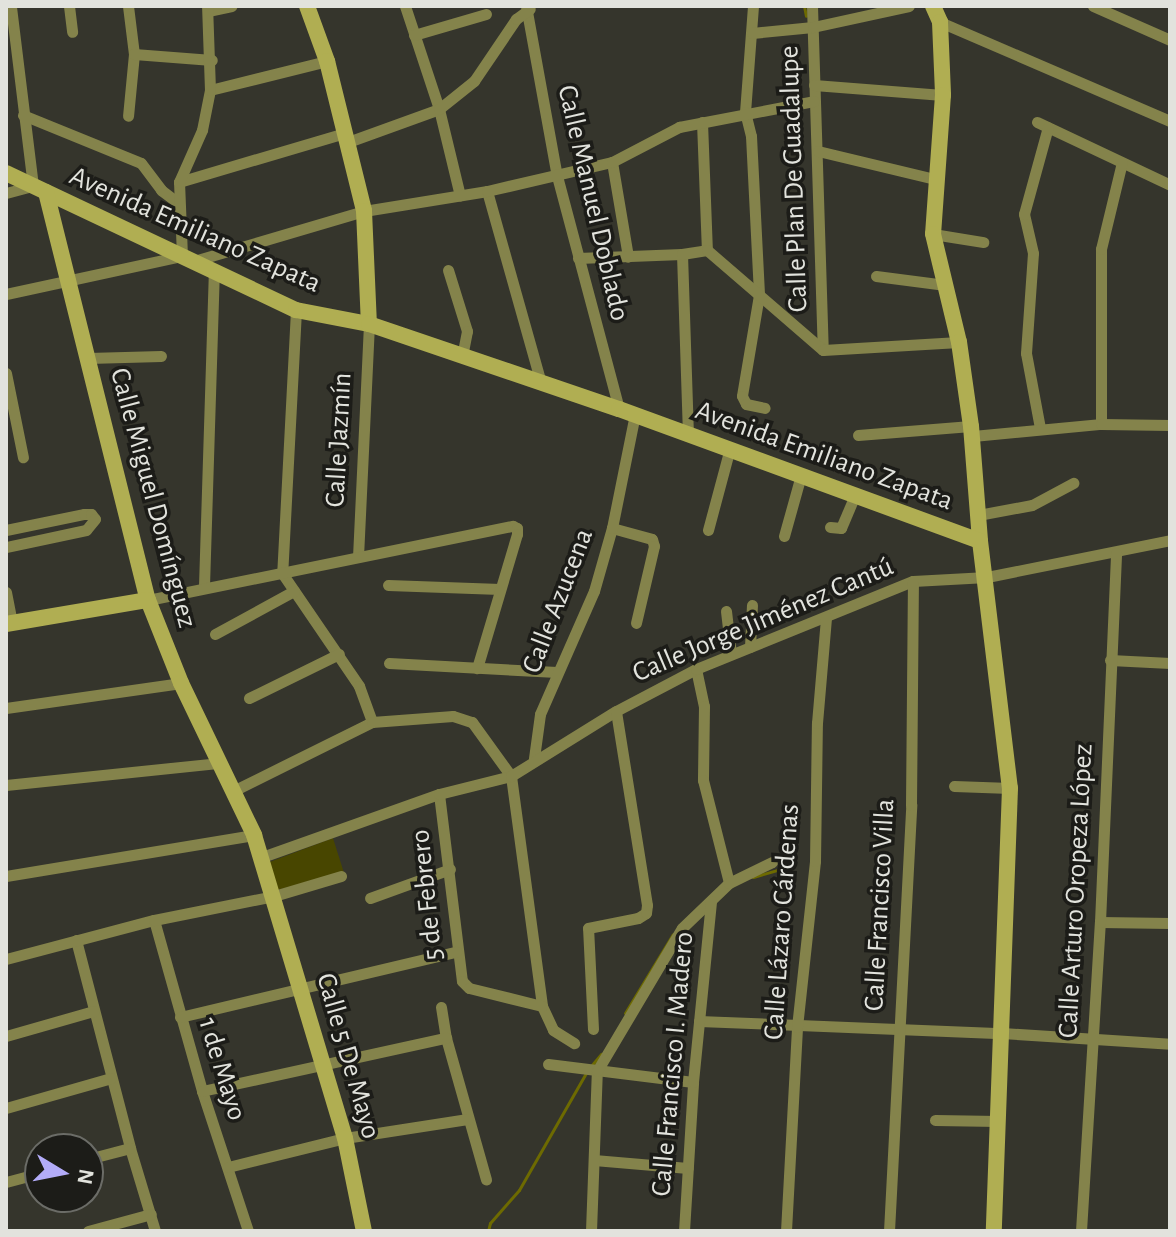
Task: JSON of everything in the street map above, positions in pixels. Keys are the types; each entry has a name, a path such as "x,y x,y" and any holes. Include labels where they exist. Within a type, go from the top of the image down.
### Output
{"street":[{"path":"6,193 40,189 10,45 11,6"},
{"path":"69,6 72,32"},
{"path":"128,6 134,54 128,116"},
{"path":"188,258 178,203 179,182 202,130 210,90 212,60 208,9 231,6"},
{"path":"307,6 327,61 364,211 369,324"},
{"path":"405,6 439,109 460,196"},
{"path":"753,6 745,112 751,136 759,295 742,396 746,404 765,408"},
{"name":"Calle Plan De Guadalupe","path":"812,6 823,350"},
{"path":"752,33 813,27 909,6"},
{"path":"1093,6 1170,40"},
{"path":"179,182 346,138 439,109 474,81 516,19 529,8"},
{"name":"Calle Manuel Doblado","path":"529,8 557,176 578,258 627,412"},
{"path":"414,35 486,14"},
{"path":"980,541 972,431 959,342 933,234 943,95 936,14 1170,121"},
{"path":"134,54 212,60"},
{"path":"210,90 327,61"},
{"path":"814,85 943,95"},
{"path":"6,294 188,258 364,211 557,176 612,162 679,127 814,101"},
{"path":"23,115 141,163 161,190 178,203"},
{"path":"702,122 707,250 823,350 959,342"},
{"path":"1037,122 1170,185"},
{"path":"1040,428 1026,353 1033,253 1024,214 1048,127"},
{"path":"818,151 935,179"},
{"path":"612,162 628,257"},
{"path":"1101,424 1102,237 1122,162"},
{"name":"Avenida Emiliano Zapata","path":"6,173 296,310 369,324 688,433 980,541 987,577 1010,788 994,1231"},
{"name":"Calle Miguel Domínguez","path":"40,189 70,280 148,600 181,683 254,835 274,896"},
{"path":"487,191 541,383"},
{"path":"933,234 983,242"},
{"path":"578,258 682,254 707,250"},
{"path":"682,254 688,433"},
{"path":"448,270 467,331 462,356"},
{"path":"204,586 214,271"},
{"path":"876,276 945,285"},
{"path":"296,310 282,573 359,686 372,722"},
{"name":"Calle Jazmín","path":"358,557 369,324"},
{"path":"88,358 161,356"},
{"path":"6,373 23,457"},
{"name":"Calle Azucena","path":"534,758 540,714 594,591 612,528 627,412"},
{"path":"858,435 1101,424 1170,425"},
{"path":"708,530 730,448"},
{"path":"784,536 801,475"},
{"path":"978,515 1032,505 1073,483"},
{"path":"830,527 843,526 855,495"},
{"path":"6,530 84,514 91,514 95,519 86,530 6,547"},
{"path":"6,592 9,623 148,600 204,586 513,526 517,528 517,534 477,668"},
{"path":"612,528 646,536 654,546 636,623"},
{"name":"Calle Jorge Jiménez Cantú","path":"262,857 439,794 511,776 534,758 696,669 913,581 987,577 1170,540"},
{"name":"Calle Arturo Oropeza López","path":"1081,1231 1100,922 1116,553"},
{"name":"Calle Francisco Villa","path":"889,1231 897,1029 911,805 913,581"},
{"path":"388,585 500,589"},
{"path":"215,634 294,591"},
{"path":"750,647 752,605"},
{"path":"726,611 731,654"},
{"name":"Calle Lázaro Cárdenas","path":"786,1231 797,1027 815,861 817,723 826,617"},
{"path":"249,698 339,654"},
{"path":"1110,660 1170,663"},
{"path":"389,663 557,672"},
{"path":"696,669 704,706 703,780 728,882"},
{"path":"6,708 181,683"},
{"path":"593,1029 588,928 638,918 646,913 647,905 616,711"},
{"path":"233,791 372,722 391,718 463,717 472,722 511,776 542,1006 553,1030 574,1043"},
{"path":"6,785 220,763"},
{"path":"954,786 1010,788"},
{"name":"5 de Febrero","path":"439,794 460,977 469,988 542,1006"},
{"path":"6,876 254,835"},
{"path":"591,1231 597,1071 671,943 728,882 772,862"},
{"path":"370,898 450,869"},
{"path":"6,959 154,920 274,896 341,876"},
{"name":"Calle 5 De Mayo","path":"274,896 345,1138 364,1231"},
{"name":"Calle Francisco I. Madero","path":"684,1231 693,1082 711,900"},
{"name":"1 de Mayo","path":"154,920 202,1091 248,1231"},
{"path":"1100,922 1170,923"},
{"path":"76,940 155,1231"},
{"path":"180,1017 456,952"},
{"path":"441,1007 446,1038 486,1179"},
{"path":"6,1036 94,1011"},
{"path":"699,1021 1094,1037 1170,1044"},
{"path":"202,1091 446,1038"},
{"path":"548,1064 693,1082"},
{"path":"6,1108 111,1078"},
{"path":"228,1167 345,1138 468,1119"},
{"path":"935,1120 998,1121"},
{"path":"104,1155 130,1148"},
{"path":"594,1160 688,1168"},
{"path":"88,1231 151,1214"}],"shaded area":[{"path":"333,838 344,873 277,890 267,863"}],"waterway":[{"path":"804,6 806,16"},
{"path":"753,877 784,868"},
{"path":"625,1013 673,934"},
{"path":"591,1066 601,1054"},
{"path":"488,1231 490,1223 519,1190 586,1073"}]}
